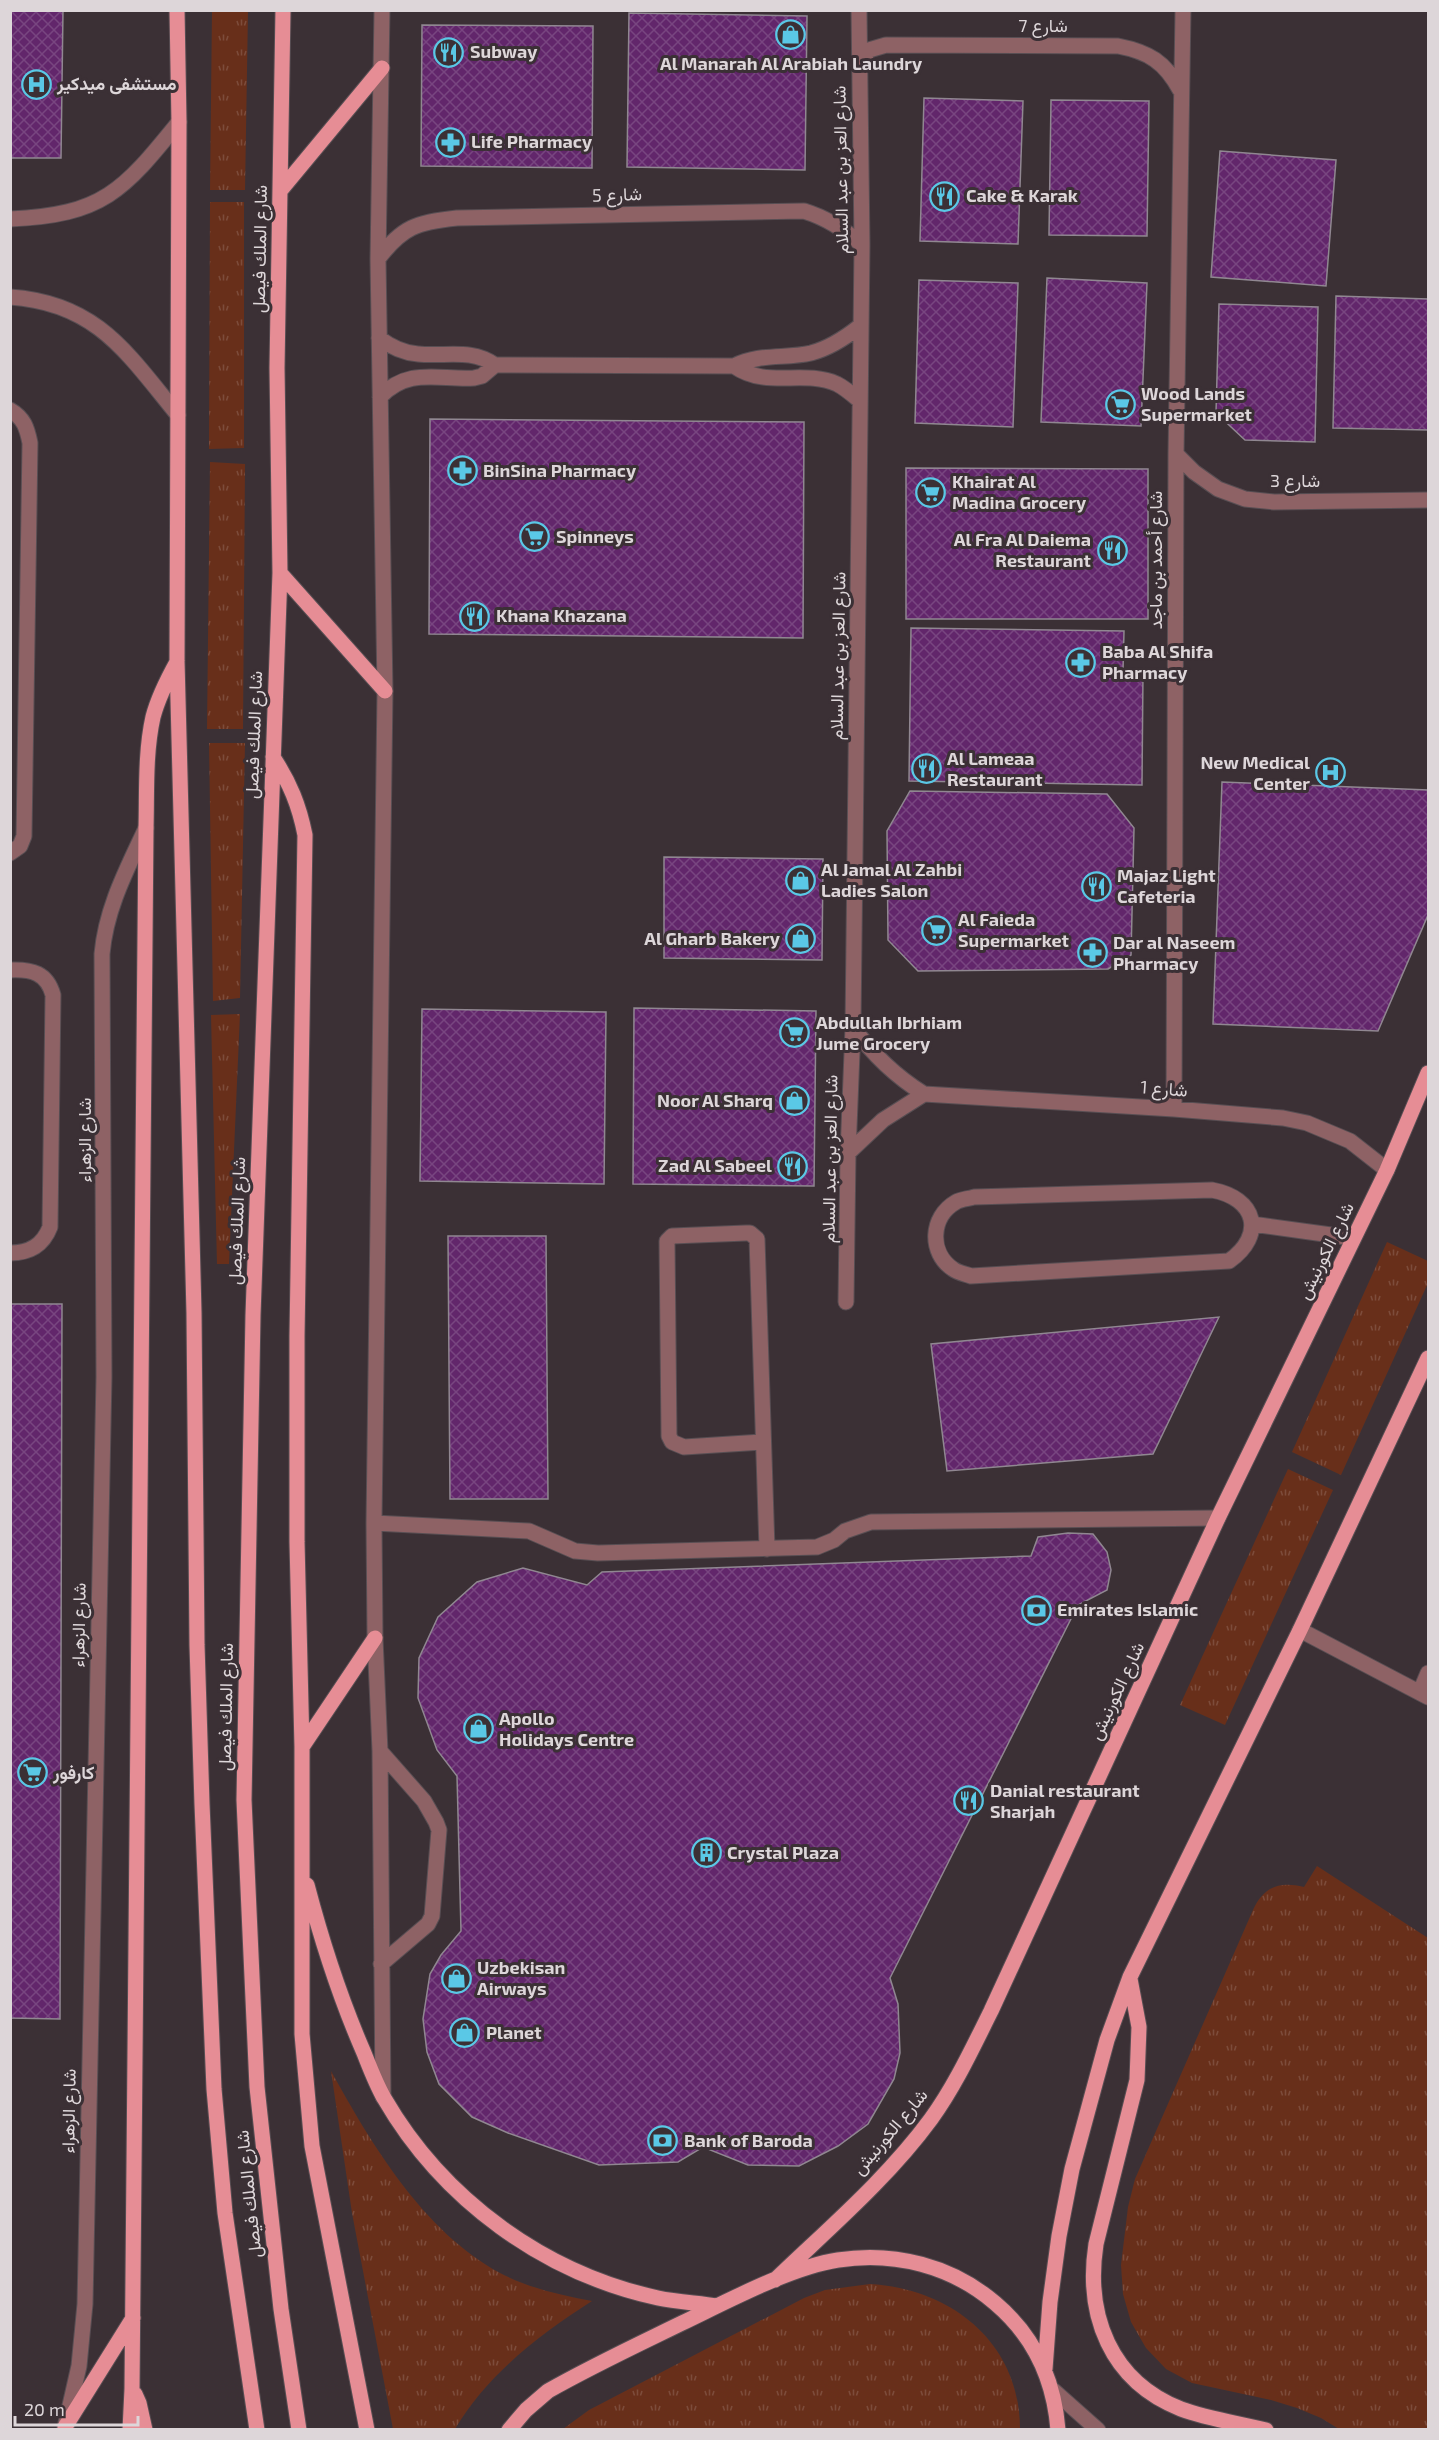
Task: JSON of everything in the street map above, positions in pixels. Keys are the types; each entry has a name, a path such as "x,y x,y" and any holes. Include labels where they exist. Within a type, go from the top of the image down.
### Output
{"main road":[{"name":"شارع الملك فيصل","path":"177,10 179,122 177,661 194,1313 201,1781 214,2089 225,2213 257,2430"},
{"name":"شارع الملك فيصل","path":"283,10 277,368 280,573 253,1316 244,1800 257,2087 269,2206 299,2430"},
{"path":"280,191 382,68"},
{"path":"280,573 385,691"},
{"path":"130,2430 133,2318 133,2096 138,1823 148,747 153,717 163,688 177,661"},
{"path":"273,758 289,781 300,807 305,835 297,1336 297,1542 302,1747 301,1978 306,2091 321,2202 367,2430"},
{"name":"شارع الكورنيش","path":"775,2280 892,2165 931,2119 963,2066 991,2011 1218,1518 1387,1170 1428,1072"},
{"path":"1045,2369 1059,2236 1072,2169 1107,2040 1130,1977 1300,1630 1428,1358"},
{"path":"302,1747 375,1638"},
{"path":"302,1866 323,1945 350,2022 383,2097 415,2146 454,2190 509,2233 549,2258 602,2282 659,2298 717,2306"},
{"path":"1130,1977 1139,2027 1138,2071 1132,2105 1107,2198 1092,2269 1093,2294 1098,2319 1107,2342 1121,2364 1138,2382 1158,2397 1181,2409 1266,2430"},
{"path":"509,2430 526,2410 548,2391 717,2306 775,2280 837,2260 869,2257 902,2260 934,2267 959,2278 983,2293 1004,2311 1036,2349 1053,2390 1058,2430"},
{"path":"65,2428 133,2318"},
{"path":"132,2389 139,2403 145,2430"}],"street":[{"path":"382,10 378,259 385,691 374,1523 375,1638 380,1751 383,2097"},
{"name":"شارع العز بن عبد السلام","path":"846,1302 853,1027 862,245 859,10"},
{"name":"شارع أحمد بن ماجد","path":"1174,1109 1176,454 1183,10"},
{"name":"شارع 7","path":"859,64 869,50 886,45 1118,46 1138,50 1156,60 1171,74 1181,92"},
{"path":"10,219 44,218 73,212 102,200 127,183 179,122"},
{"name":"شارع 5","path":"378,259 393,239 410,228 433,221 457,218 804,211 834,223 862,245"},
{"path":"10,297 33,298 65,307 94,323 120,344 178,415"},
{"path":"379,338 403,352 474,355 495,365 734,366 753,358 812,353 844,339 860,326"},
{"path":"380,397 389,387 416,376 474,378 482,376 495,365"},
{"path":"734,366 743,372 765,379 818,379 836,384 860,401"},
{"path":"10,410 19,415 27,428 30,443 24,836 20,846 10,853"},
{"name":"شارع 3","path":"1176,454 1194,472 1218,489 1245,499 1274,502 1428,500"},
{"name":"شارع الزهراء","path":"65,2428 79,2366 85,2304 104,1365 102,954 104,930 110,907 146,828"},
{"path":"10,970 27,969 37,972 45,977 53,995 50,1227 46,1237 39,1245 28,1251 10,1253"},
{"name":"شارع 1","path":"853,1027 884,1065 903,1081 924,1094 1257,1115 1306,1123 1350,1141 1387,1170"},
{"path":"848,1153 883,1120 924,1094"},
{"path":"1212,1190 1235,1197 1249,1214 1252,1224 1249,1240 1241,1252 1228,1261 1213,1263 972,1275 955,1271 942,1259 935,1243 936,1227 944,1211 957,1201 974,1197 1212,1190"},
{"path":"1252,1224 1353,1239"},
{"path":"762,1442 684,1447 672,1442 669,1436 667,1241 672,1236 750,1233 757,1239 767,1549"},
{"path":"374,1523 529,1531 575,1551 587,1553 807,1548 826,1545 844,1531 872,1522 1218,1518"},
{"path":"1300,1630 1424,1694 1428,1673"},
{"path":"380,1751 428,1808 439,1830 432,1916 428,1924 381,1965"},
{"path":"1053,2390 1098,2430"}],"green space":[{"path":"212,11 248,11 245,190 210,190"},
{"path":"210,202 244,202 244,448 209,449"},
{"path":"210,462 245,464 243,729 207,729"},
{"path":"209,743 245,743 240,998 213,1001"},
{"path":"240,1014 229,1264 217,1264 211,1015"},
{"path":"1387,1242 1428,1261 1428,1283 1341,1475 1292,1452"},
{"path":"1288,1469 1333,1490 1225,1725 1180,1705"},
{"path":"1317,1866 1428,1938 1428,2429 1339,2429 1297,2408 1192,2383 1166,2369 1146,2348 1131,2322 1123,2294 1121,2265 1128,2207 1135,2179 1253,1910 1262,1895 1274,1887 1295,1885 1304,1887"},
{"path":"331,2071 382,2156 402,2184 447,2234 472,2255 500,2273 545,2290 592,2301 516,2357 483,2391 455,2429 393,2429 352,2213"},
{"path":"870,2284 900,2288 928,2297 953,2309 976,2326 994,2347 1008,2371 1017,2398 1020,2429 563,2429 589,2410 804,2298 825,2290"}],"building":[{"name":"مستشفى ميدكير","path":"10,10 63,10 61,158 10,158"},
{"path":"629,13 807,16 805,170 627,167"},
{"path":"422,25 593,26 592,168 421,166"},
{"path":"924,98 1023,101 1018,244 920,241"},
{"path":"1051,100 1149,101 1147,236 1049,235"},
{"path":"1220,151 1336,160 1326,286 1211,277"},
{"path":"1047,278 1147,283 1141,426 1041,422"},
{"path":"919,280 1018,283 1013,427 915,423"},
{"path":"1336,296 1428,299 1428,430 1333,428"},
{"path":"1219,304 1318,307 1315,442 1245,440 1216,413"},
{"path":"430,419 804,422 803,638 429,634"},
{"path":"906,468 1148,469 1148,619 906,619"},
{"path":"911,628 1124,631 1123,671 1143,672 1142,785 909,781"},
{"path":"1222,782 1428,790 1428,915 1378,1031 1213,1024"},
{"path":"910,791 1107,794 1134,828 1131,955 1108,969 918,971 888,940 887,831"},
{"path":"664,857 823,859 822,960 664,958"},
{"path":"634,1008 816,1011 814,1186 633,1184"},
{"path":"422,1009 606,1012 604,1184 420,1181"},
{"path":"448,1236 546,1236 548,1499 450,1499"},
{"path":"10,1304 62,1304 60,2019 10,2018"},
{"path":"1219,1317 1153,1454 947,1471 931,1344"},
{"name":"Crystal Plaza","path":"1068,1533 1093,1534 1107,1552 1111,1570 1107,1590 1078,1605 890,1978 898,2004 900,2053 894,2079 868,2124 838,2146 799,2166 748,2165 703,2147 678,2162 599,2165 508,2133 472,2117 439,2084 427,2052 423,2019 430,1974 441,1955 461,1931 457,1776 437,1750 418,1698 419,1658 438,1617 477,1582 523,1568 587,1585 602,1572 1031,1556 1038,1537"}],"place":[{"name":"Al Manarah Al Arabiah Laundry","path":"791,35"},
{"name":"Subway","path":"449,52"},
{"name":"مستشفى ميدكير","path":"36,84"},
{"name":"Life Pharmacy","path":"450,142"},
{"name":"Cake & Karak","path":"945,196"},
{"name":"Wood Lands Supermarket","path":"1120,404"},
{"name":"BinSina Pharmacy","path":"462,471"},
{"name":"Khairat Al Madina Grocery","path":"931,492"},
{"name":"Spinneys","path":"535,537"},
{"name":"Al Fra Al Daiema Restaurant","path":"1112,550"},
{"name":"Khana Khazana","path":"475,616"},
{"name":"Baba Al Shifa Pharmacy","path":"1081,662"},
{"name":"Al Lameaa Restaurant","path":"926,769"},
{"name":"New Medical Center","path":"1331,773"},
{"name":"Al Jamal Al Zahbi Ladies Salon","path":"800,880"},
{"name":"Majaz Light Cafeteria","path":"1096,886"},
{"name":"Al Faieda Supermarket","path":"937,930"},
{"name":"Al Gharb Bakery","path":"801,939"},
{"name":"Dar al Naseem Pharmacy","path":"1092,953"},
{"name":"Abdullah Ibrhiam Jume Grocery","path":"795,1033"},
{"name":"Noor Al Sharq","path":"794,1101"},
{"name":"Zad Al Sabeel","path":"793,1166"},
{"name":"Emirates Islamic","path":"1036,1610"},
{"name":"Apollo Holidays Centre","path":"478,1729"},
{"name":"كارفور","path":"32,1773"},
{"name":"Danial restaurant Sharjah","path":"969,1801"},
{"name":"Crystal Plaza","path":"706,1853"},
{"name":"Uzbekisan Airways","path":"456,1978"},
{"name":"Planet","path":"465,2033"},
{"name":"Bank of Baroda","path":"663,2141"}]}
